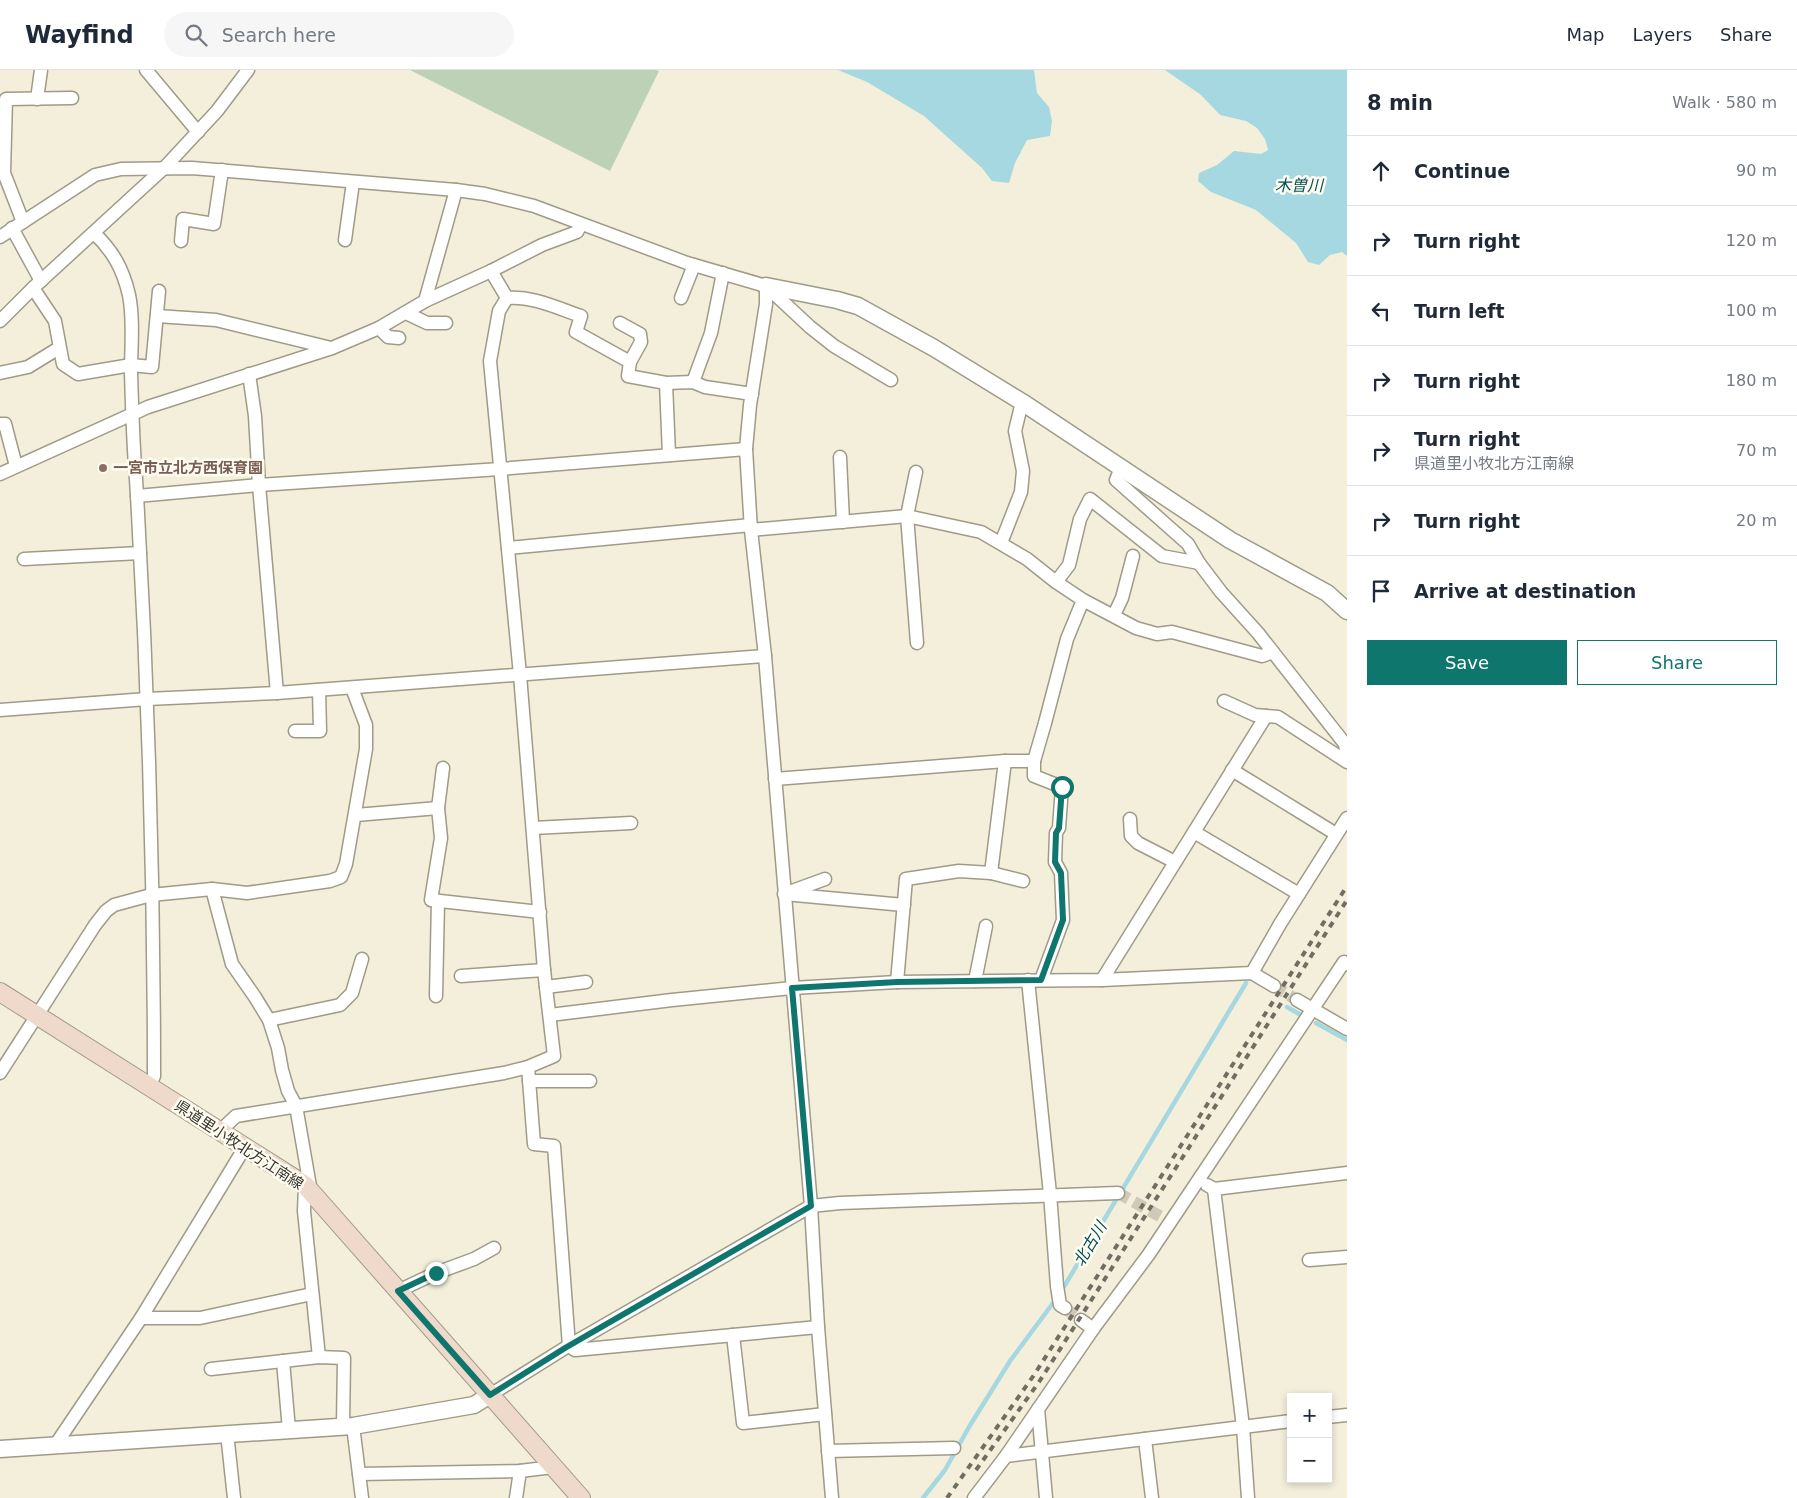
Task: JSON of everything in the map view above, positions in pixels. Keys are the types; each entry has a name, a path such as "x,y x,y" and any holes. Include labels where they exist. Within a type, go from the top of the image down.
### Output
{"main road":[{"name":"県道里小牧北方江南線","path":"0,992 246,1147 308,1189 581,1498"}],"street":[{"path":"37,99 41,70"},
{"path":"146,70 198,132"},
{"path":"0,321 37,284 165,167 217,111 241,72"},
{"path":"72,98 6,99 2,114 4,174 37,284 55,321 63,364 78,374 131,365 152,367 159,291"},
{"path":"0,237 96,175 121,168 165,167 222,170 456,190 485,194 534,206 632,244 694,265 766,286 858,306 934,348 1022,402 1230,540 1327,593 1347,611"},
{"path":"181,240 184,219 214,224 222,170"},
{"path":"345,240 353,182"},
{"path":"426,301 456,190"},
{"path":"0,474 132,413 332,348 379,328 426,301 542,245 577,232 581,224"},
{"path":"94,233 106,244 119,262 129,296 132,340 132,413 148,699 154,1076 148,1086"},
{"path":"681,298 694,265"},
{"path":"491,271 508,298"},
{"path":"693,382 711,333 723,273"},
{"path":"766,286 810,327 834,346 891,380"},
{"path":"766,286 766,304 752,394 746,449 751,527 765,656 811,1206 818,1327 832,1498"},
{"path":"508,298 534,299 581,316 576,332 630,362"},
{"path":"220,1131 236,1116 494,1075 528,1067 554,1056 544,970 520,675 490,361 499,311 508,298"},
{"path":"406,313 427,323 446,323"},
{"path":"157,316 216,320 332,348"},
{"path":"620,324 640,334 641,342 630,362 628,376 666,383 693,382 705,388 752,394"},
{"path":"379,328 388,337 399,338"},
{"path":"0,373 28,367 60,348"},
{"path":"249,374 256,416 259,485 277,693"},
{"path":"666,383 669,455"},
{"path":"1001,543 1021,492 1023,471 1015,431 1022,402"},
{"path":"0,424 5,424 16,466"},
{"path":"137,496 259,485 500,469 746,449"},
{"path":"840,457 843,522"},
{"path":"1121,468 1116,480 1188,544 1199,563 1221,592 1273,652 1345,744 1347,756"},
{"path":"916,472 907,516 917,644"},
{"path":"1056,582 1069,565 1080,519 1090,499 1162,556 1199,563"},
{"path":"508,548 751,527 907,516 981,532 1027,559 1083,600 1136,628 1157,634 1172,632 1262,656 1273,652"},
{"path":"24,559 140,553"},
{"path":"1114,615 1122,598 1133,556"},
{"path":"1063,1307 1057,1286 1034,980 1063,920 1061,873 1055,862 1056,833 1059,828 1062,787 1034,776 1034,760 1067,639 1083,600"},
{"path":"0,710 148,699 352,688 765,656"},
{"path":"0,1074 95,925 106,911 114,905 151,895 212,889 247,893 330,881 340,877 346,864 356,815 366,749 366,724 352,688"},
{"path":"295,731 320,731 319,690"},
{"path":"1224,701 1255,715 1278,717 1347,762"},
{"path":"1102,980 1266,716"},
{"path":"775,779 1034,760"},
{"path":"991,873 1005,761"},
{"path":"443,768 438,808 441,838 431,900 540,912"},
{"path":"1232,770 1336,834"},
{"path":"356,815 438,808"},
{"path":"1252,973 1298,894 1347,818"},
{"path":"1130,819 1131,836 1138,843 1175,862"},
{"path":"533,828 631,823"},
{"path":"1194,832 1298,894"},
{"path":"897,982 906,879 959,871 991,873 1023,881"},
{"path":"784,894 825,879"},
{"path":"212,889 232,964 255,997 268,1020 278,1048 288,1091 296,1106 308,1189 304,1210 319,1357"},
{"path":"784,894 904,905"},
{"path":"436,996 438,901"},
{"path":"975,981 986,926"},
{"path":"268,1020 340,1004 352,993 362,959"},
{"path":"974,1498 1006,1456 1168,1220 1199,1181 1252,1098 1344,962 1347,964"},
{"path":"461,976 544,970"},
{"path":"550,1015 792,988 897,982 1102,980 1252,973 1274,986"},
{"path":"546,986 586,982"},
{"path":"1297,1000 1347,1029"},
{"path":"528,1067 534,1144 554,1146 569,1346"},
{"path":"529,1081 590,1081"},
{"path":"56,1444 141,1318 246,1147"},
{"path":"1199,1181 1214,1189 1347,1173"},
{"path":"1214,1189 1251,1497"},
{"path":"0,1449 348,1426 474,1405 569,1346 811,1206 840,1203 1050,1194 1118,1193"},
{"path":"398,1291 436,1273 474,1259 494,1248"},
{"path":"1309,1260 1347,1257"},
{"path":"141,1318 200,1318 312,1294"},
{"path":"1081,1320 1093,1329"},
{"path":"569,1346 575,1350 818,1327"},
{"path":"733,1335 743,1422 825,1414"},
{"path":"211,1369 319,1357 344,1358 348,1426 359,1474 362,1498"},
{"path":"283,1361 289,1430"},
{"path":"1038,1409 1046,1498"},
{"path":"1332,1417 1347,1415"},
{"path":"1006,1456 1287,1422"},
{"path":"227,1434 234,1498"},
{"path":"1145,1439 1152,1498"},
{"path":"828,1451 954,1448"},
{"path":"359,1474 520,1471 553,1468"},
{"path":"516,1498 520,1471"}],"green space":[{"path":"410,70 656,70 659,71 610,171"}],"water":[{"path":"838,70 1034,70 1037,93 1049,107 1052,121 1050,136 1027,140 1015,163 1009,183 992,181 982,168 924,116 867,82"},
{"name":"木曽川","path":"1165,70 1347,70 1347,256 1342,252 1330,255 1319,265 1308,262 1296,243 1256,210 1211,192 1198,181 1199,173 1217,165 1234,151 1261,154 1268,150 1265,139 1257,128 1246,121 1220,115 1201,95"}],"waterway":[{"name":"北古川","path":"1062,1290 1246,983"},
{"path":"1287,1007 1301,1015"},
{"path":"1316,1023 1347,1040"},
{"name":"北古川","path":"923,1498 945,1470 1010,1361 1056,1299"}],"tunnel":[{"path":"1274,986 1297,1000"},
{"path":"1118,1193 1165,1219"},
{"path":"1065,1308 1081,1320"}],"railway":[{"path":"947,1498 1034,1375 1347,886"},
{"path":"976,1470 1039,1382 1347,900"}],"place":[{"name":"一宮市立北方西保育園","path":"103,468"}],"route":[{"path":"436,1273 398,1291 490,1395 565,1348 811,1206 792,988 897,982 1041,980 1054,939 1063,920 1061,873 1055,862 1056,833 1059,828 1062,787"}]}
